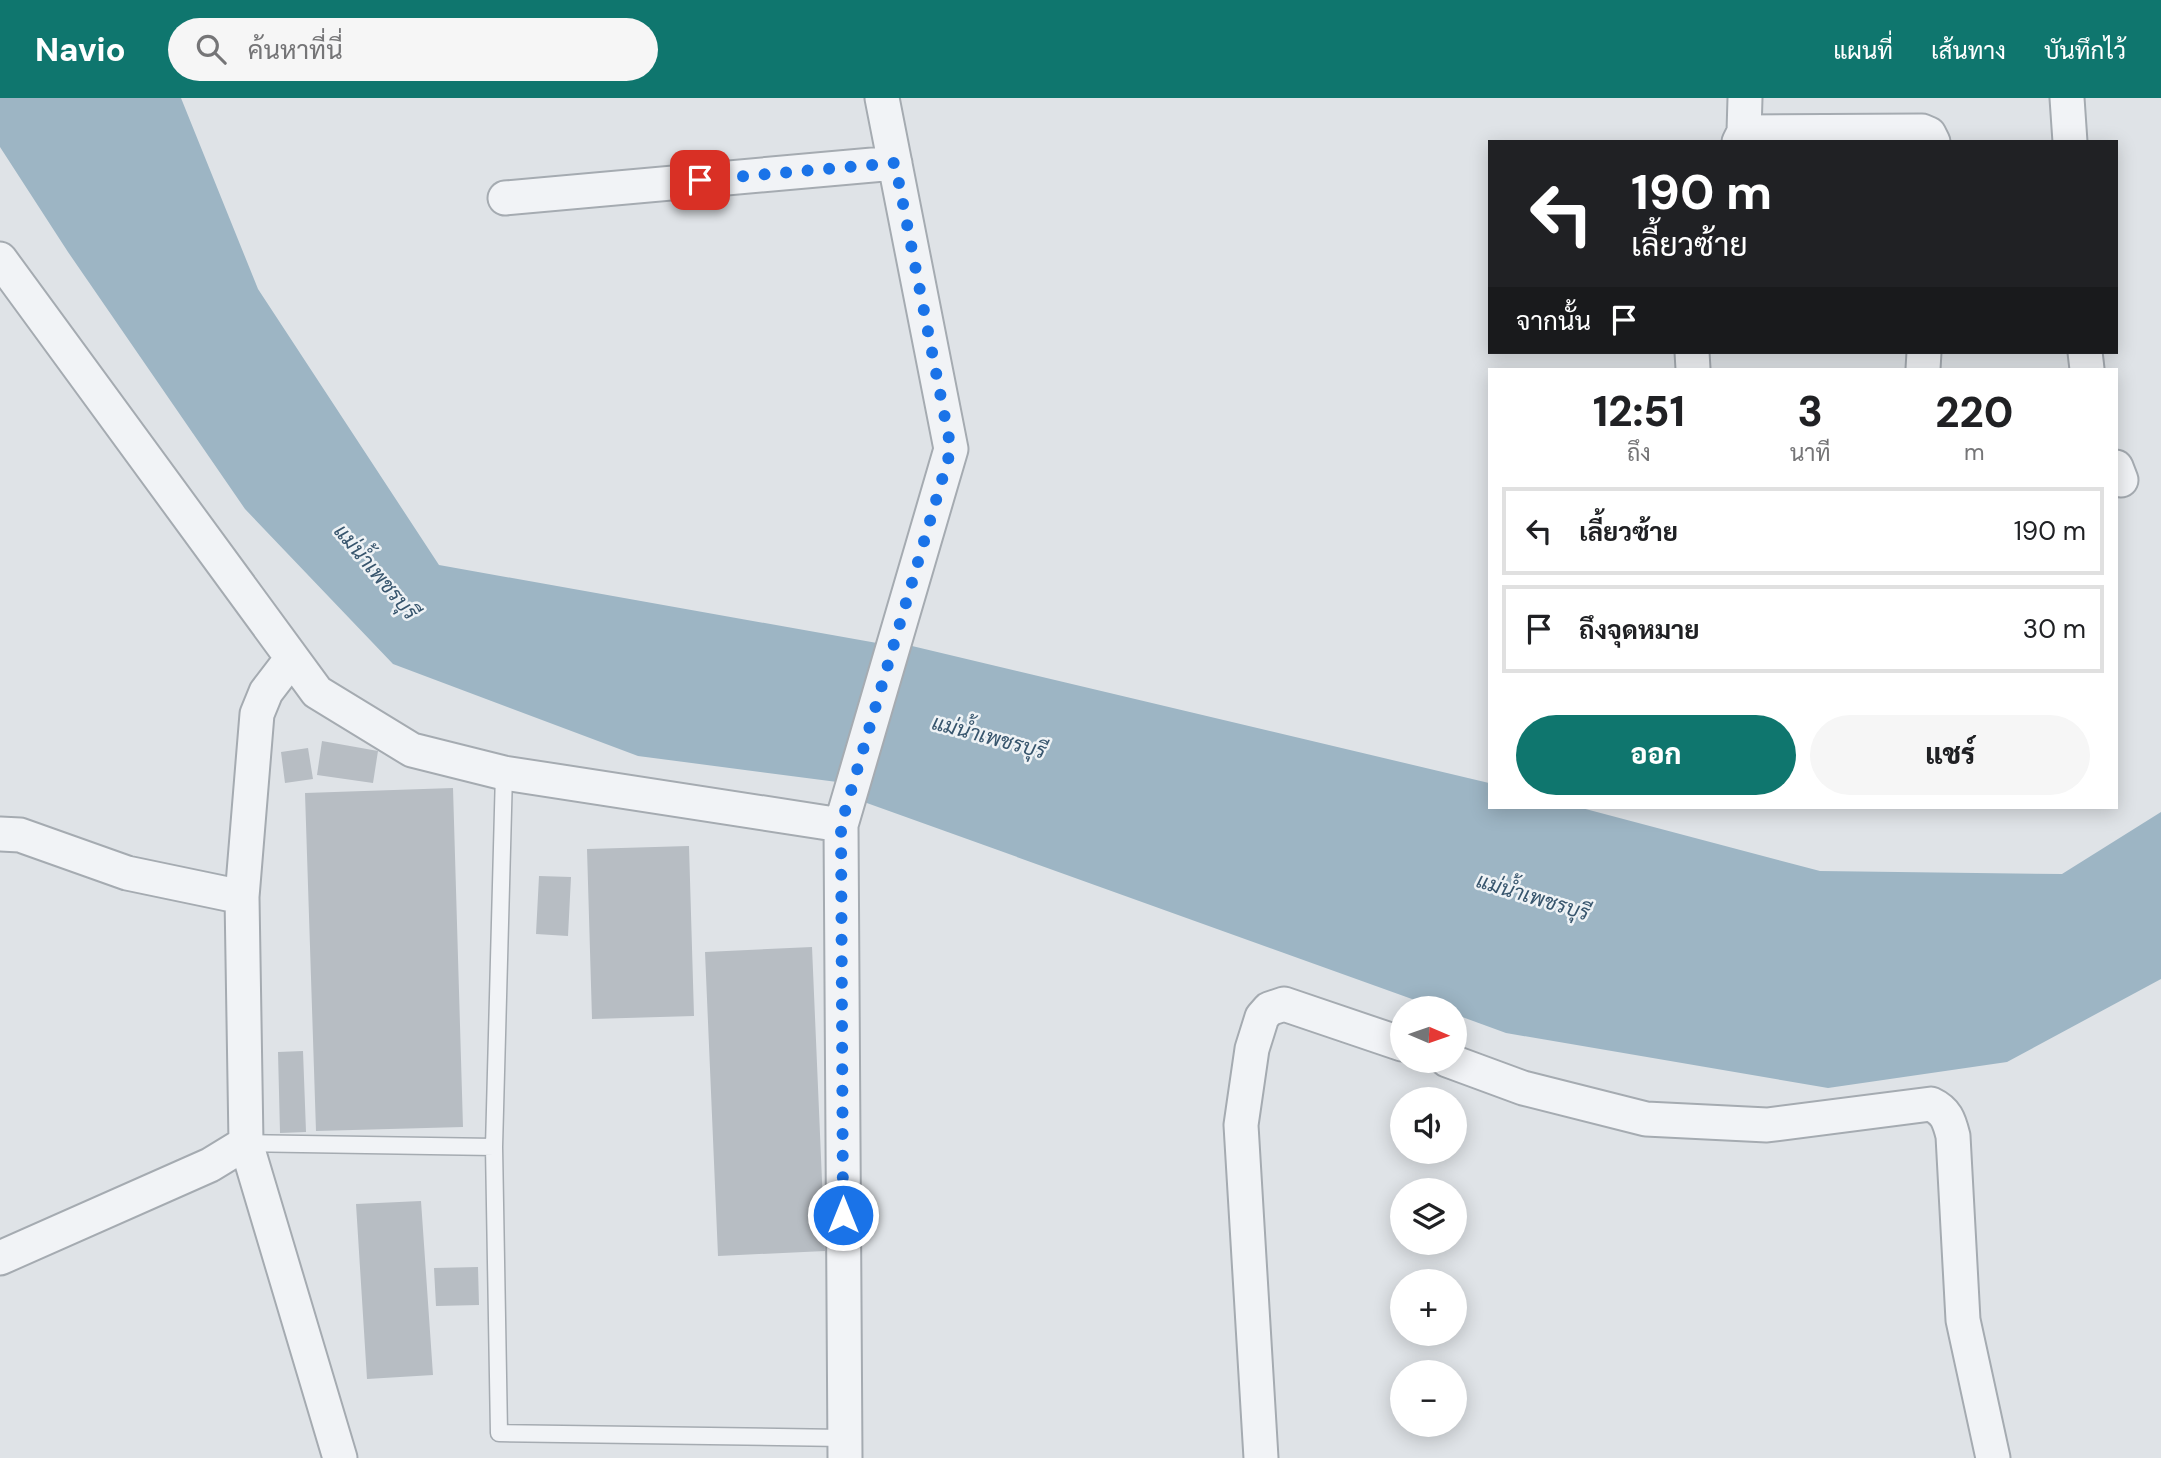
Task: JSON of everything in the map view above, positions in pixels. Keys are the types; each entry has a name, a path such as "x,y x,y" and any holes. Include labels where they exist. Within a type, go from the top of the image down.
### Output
{"street":[{"path":"844,1448 841,825 951,449 882,98"},
{"path":"1745,98 1742,137 1922,131 1929,134 1932,140"},
{"path":"2067,98 2070,140"},
{"path":"505,198 895,163"},
{"path":"0,259 317,692 412,750 504,773 841,825"},
{"path":"292,658 266,692 257,714 242,897 246,1143 340,1458"},
{"path":"0,834 20,835 127,873 242,897"},
{"path":"1261,1458 1241,1125 1252,1049 1262,1017 1276,1005 1284,1004 1390,1040"},
{"path":"1467,1067 1523,1088 1646,1119 1768,1125 1931,1104 1942,1109 1953,1136 1963,1320 1993,1458"},
{"path":"0,1258 211,1165 246,1143"}],"lane":[{"path":"504,773 494,1147 499,1433 844,1448"},
{"path":"246,1143 494,1147"}],"water":[{"name":"แม่น้ำเพชรบุรี","path":"0,98 181,98 258,289 439,565 877,643 845,783 638,756 393,664 245,509 68,252 0,147"},
{"name":"แม่น้ำเพชรบุรี","path":"912,646 1488,783 1488,809 1586,809 1820,871 2062,874 2161,812 2161,979 2007,1062 1828,1088 1506,1033 1467,1019 1467,996 1404,996 864,802"}],"building":[{"path":"322,741 378,751 373,783 317,775"},
{"path":"308,748 313,779 285,783 281,752"},
{"path":"453,788 463,1127 316,1131 305,793"},
{"path":"689,846 694,1016 592,1019 587,849"},
{"path":"539,876 571,877 568,936 536,934"},
{"path":"812,947 825,1251 718,1256 705,952"},
{"path":"303,1051 306,1132 280,1133 278,1052"},
{"path":"421,1201 433,1375 367,1379 356,1204"},
{"path":"478,1267 479,1305 436,1306 434,1268"}],"route":[{"path":"700,180 895,163 951,449 841,825 843,1215"}]}
